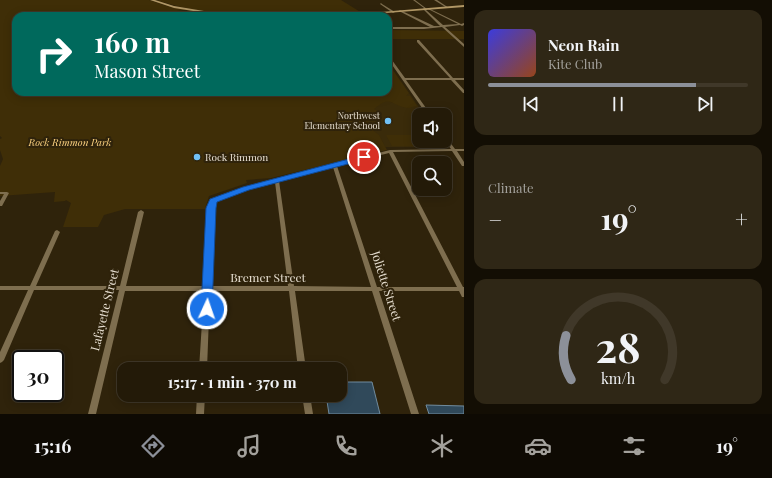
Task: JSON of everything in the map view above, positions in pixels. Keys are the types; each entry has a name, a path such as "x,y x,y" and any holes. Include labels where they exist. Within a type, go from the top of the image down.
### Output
{"main road":[{"path":"152,0 174,7 206,12"},
{"path":"394,12 464,6"}],"street":[{"path":"414,0 426,9 464,46"},
{"path":"435,0 448,8"},
{"path":"381,4 394,12"},
{"path":"426,9 463,24"},
{"path":"400,11 433,27"},
{"path":"392,28 443,27 463,24"},
{"path":"418,41 464,92"},
{"path":"392,63 424,108"},
{"path":"403,79 464,79"},
{"path":"452,147 464,165"},
{"path":"203,362 211,208 214,201 246,188 390,151 464,150"},
{"path":"390,151 464,295"},
{"name":"Joliette Street","path":"335,165 415,414"},
{"path":"277,180 301,362"},
{"path":"0,193 7,193 0,205"},
{"name":"Lafayette Street","path":"92,414 141,212"},
{"path":"0,360 57,232"},
{"name":"Bremer Street","path":"0,288 462,289"},
{"path":"200,414 201,402"},
{"path":"307,402 309,414"}],"shaded area":[{"name":"Northwest Elementary School","path":"409,93 419,108 412,108 412,147 385,147 382,141 366,126 365,98 405,96"}],"green space":[{"name":"Rock Rimmon Park","path":"0,0 149,0 170,7 202,12 184,10 170,12 12,12 12,96 392,96 392,69 409,93 406,96 410,96 417,106 408,108 391,102 384,102 374,109 378,111 367,121 370,125 367,126 379,135 387,150 271,178 246,180 247,183 209,196 205,209 125,209 104,215 98,227 63,227 71,203 66,200 54,202 55,192 0,196 0,166 3,159 0,150 0,139 2,138 0,136"},
{"path":"156,0 341,0 360,12 206,12"},
{"path":"392,30 464,31 464,39 392,39"},
{"path":"386,135 412,135 412,146 392,146"}],"building":[{"path":"347,382 372,382 380,414 329,414 327,402 347,402"},
{"path":"426,405 464,406 464,414 429,414"}],"place":[{"name":"Northwest Elementary School","path":"388,121"},
{"name":"Rock Rimmon","path":"197,157"}],"route":[{"path":"207,309 211,208 212,203 217,198 246,188 364,157"}]}
